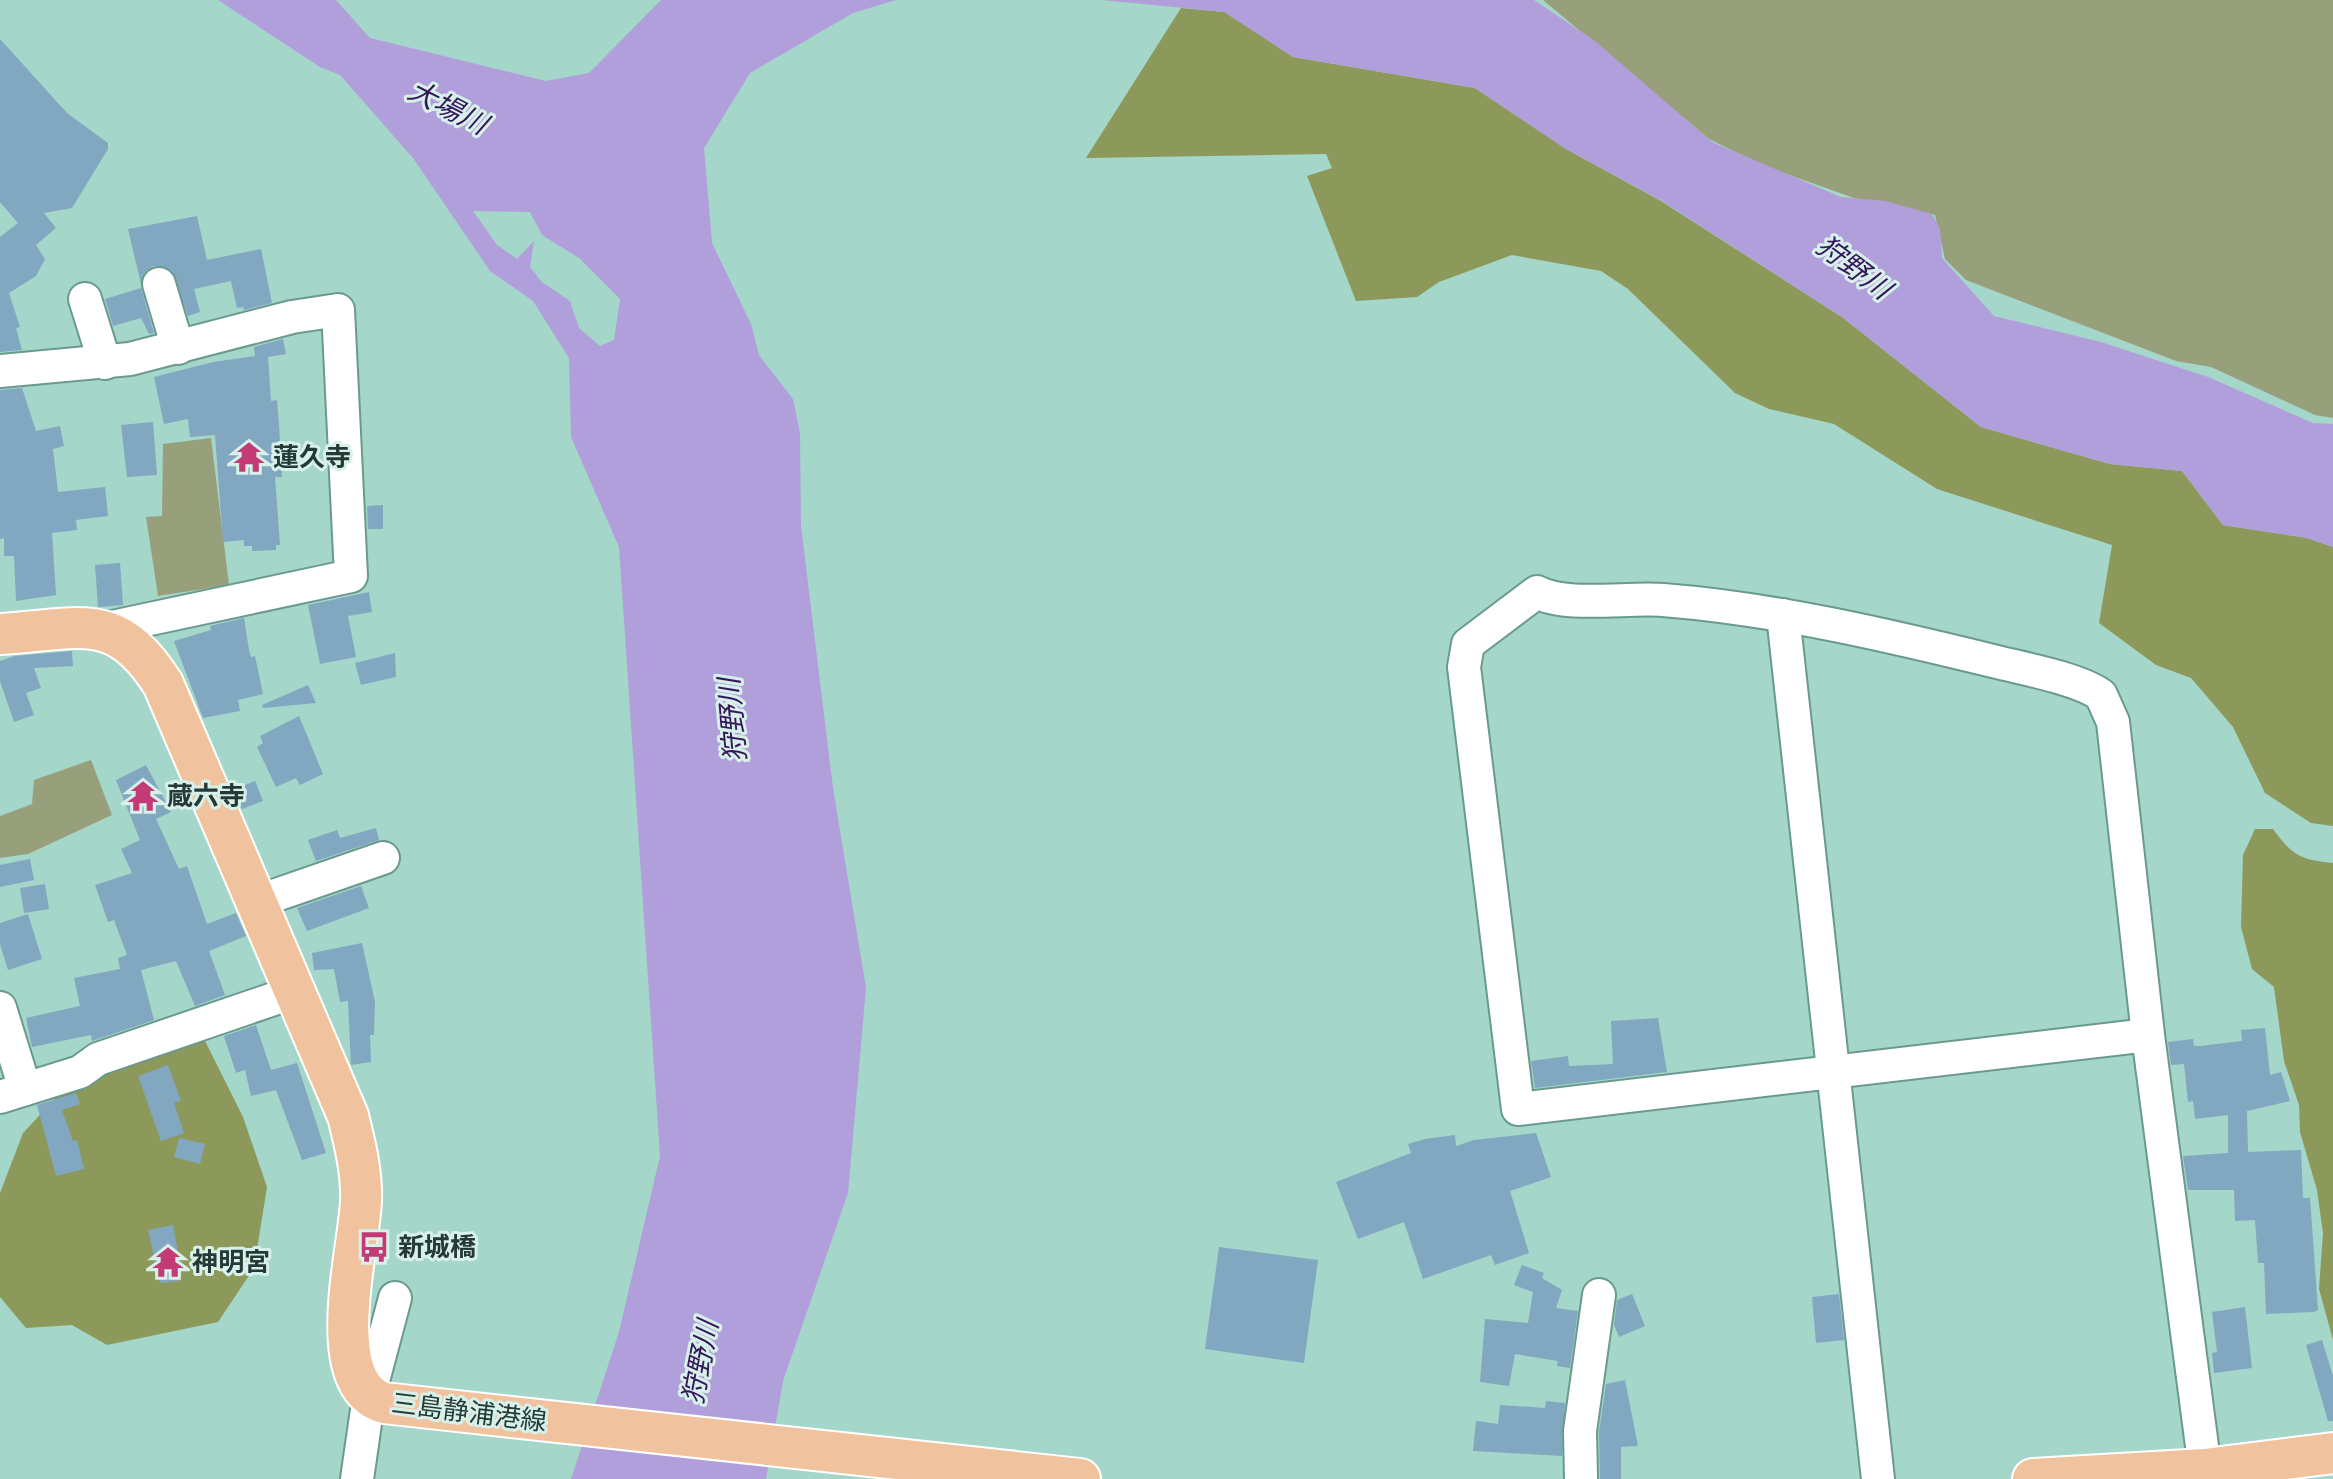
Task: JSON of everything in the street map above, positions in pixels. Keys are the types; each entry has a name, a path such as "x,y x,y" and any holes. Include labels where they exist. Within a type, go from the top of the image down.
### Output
{"main road":[{"path":"0,634 103,629"},
{"name":"三島静浦港線","path":"103,629 134,645 163,684 259,901 348,1116 359,1159 361,1201 347,1346 357,1380 376,1400 1080,1479"},
{"path":"2033,1479 2192,1472 2333,1453"}],"street":[{"path":"159,284 178,348"},
{"path":"85,299 105,363"},
{"path":"0,371 105,363 178,348 292,317 338,310 351,576 103,629"},
{"path":"2148,1035 1518,1109 1464,667 1468,644 1537,592 1546,597 1578,600 1632,597 1730,605 1783,615 2011,666 2101,695 2113,722 2148,1035 2192,1472"},
{"path":"1783,615 1878,1479"},
{"path":"259,901 383,858"},
{"path":"0,1008 13,1093 80,1072 98,1059 297,991"},
{"path":"1581,1479 1580,1431 1599,1295"},
{"path":"357,1479 395,1298"}],"green space":[{"path":"1543,0 2333,0 2333,418 2315,415 2211,367 2176,361 1966,280 1945,259 1935,215 1854,198 1764,166 1709,139"},
{"path":"1181,8 1225,12 1293,57 1475,88 1566,149 1661,201 1842,317 1981,427 2110,464 2182,471 2223,525 2307,538 2333,547 2333,826 2311,823 2265,793 2233,727 2191,678 2156,665 2099,623 2112,545 1937,489 1834,424 1769,409 1735,393 1628,289 1601,271 1512,255 1439,282 1417,297 1356,301 1307,176 1332,168 1326,154 1086,158"},
{"path":"211,438 229,585 158,596 146,517 162,516 163,444"},
{"path":"91,760 112,815 28,854 0,858 0,816 32,804 34,780"},
{"path":"2255,829 2273,829 2298,855 2333,863 2333,1340 2319,1289 2323,1233 2317,1190 2300,1132 2299,1105 2284,1061 2274,987 2252,969 2241,927 2243,855"},
{"path":"202,1035 243,1117 267,1187 254,1268 218,1322 107,1345 72,1325 26,1328 0,1297 0,1193 23,1133 80,1072"}],"water":[{"path":"218,0 336,0 370,38 546,81 589,73 661,0 896,0 853,13 750,73 704,148 712,243 751,324 759,355 793,399 800,433 801,526 833,788 866,988 848,1193 783,1381 766,1479 571,1479 619,1332 660,1156 619,547 571,437 569,358 533,301 490,271 413,158 340,75 320,67","holes":["473,211 530,212 542,235 579,258 620,299 614,340 600,346 579,328 570,301 542,282 530,267 534,241 517,259 497,245"]},
{"name":"狩野川","path":"1102,0 1534,0 1595,41 1712,142 1841,197 1885,201 1932,214 1940,229 1942,258 1994,316 2101,342 2208,377 2313,423 2333,424 2333,547 2307,538 2223,525 2182,471 2110,464 1981,427 1842,317 1662,201 1566,149 1475,88 1293,57 1224,12"}],"building":[{"path":"0,39 67,113 108,143 108,149 72,208 44,213 56,228 36,245 45,259 36,276 9,293 20,327 16,328 22,350 0,352 0,237 18,223 0,202"},
{"path":"197,216 207,260 261,249 272,303 244,310 243,307 237,308 231,281 194,289 200,312 188,316 171,270 153,266 145,272 141,284 128,229"},
{"path":"141,288 154,333 149,334 141,318 113,326 105,299"},
{"path":"283,339 286,354 268,357 271,401 277,400 279,424 282,477 275,477 280,545 276,545 276,550 252,551 252,546 244,546 244,540 223,542 215,435 190,437 188,419 164,424 154,377 213,362 255,356 254,347"},
{"path":"22,388 36,431 60,426 64,446 53,449 58,492 105,487 108,516 76,520 77,530 52,533 56,595 16,601 14,556 4,556 4,538 0,539 0,390"},
{"path":"153,422 157,475 127,477 121,425"},
{"path":"383,505 383,529 368,529 367,506"},
{"path":"120,563 123,605 98,607 95,565"},
{"path":"369,592 372,612 348,616 356,657 320,664 308,605"},
{"path":"244,618 249,650 251,657 255,656 263,694 238,700 240,711 203,718 174,641 211,630 210,626"},
{"path":"72,651 73,666 34,668 41,688 26,693 34,715 14,722 0,681 0,661 14,656"},
{"path":"395,653 396,677 361,685 355,663"},
{"path":"308,685 316,703 263,708 262,705"},
{"path":"299,716 323,774 300,785 296,778 276,787 257,747 263,743 260,736"},
{"path":"146,765 171,812 156,819 179,869 187,866 207,924 236,913 246,936 209,951 225,995 195,1006 176,961 141,970 154,1020 92,1041 91,1035 32,1047 26,1018 80,1006 74,978 120,969 118,958 127,955 114,920 108,922 95,885 132,873 121,849 140,840 116,780"},
{"path":"255,781 263,801 242,809 233,790"},
{"path":"376,828 379,840 316,861 308,840 337,830 340,838"},
{"path":"30,859 34,880 0,887 0,865"},
{"path":"45,884 49,909 24,913 20,888"},
{"path":"361,886 369,908 307,931 297,908"},
{"path":"28,914 42,959 8,970 0,944 0,923"},
{"path":"362,943 375,1002 374,1035 370,1035 371,1062 351,1065 348,1001 340,1002 334,969 314,970 312,953"},
{"path":"1658,1018 1667,1072 1535,1088 1531,1061 1568,1056 1569,1066 1613,1064 1611,1021"},
{"path":"256,1025 271,1070 297,1063 326,1153 302,1160 276,1090 251,1096 245,1070 236,1073 224,1036"},
{"path":"2265,1028 2270,1075 2281,1072 2290,1101 2247,1111 2248,1152 2301,1150 2303,1198 2310,1198 2318,1310 2314,1312 2266,1314 2264,1263 2258,1263 2255,1220 2235,1221 2234,1190 2188,1190 2183,1156 2228,1153 2228,1115 2195,1119 2193,1101 2188,1102 2184,1064 2171,1065 2168,1042 2193,1039 2194,1046 2200,1046 2242,1041 2241,1030"},
{"path":"168,1065 181,1101 174,1103 184,1133 161,1141 138,1076"},
{"path":"76,1093 80,1104 62,1110 73,1141 77,1140 84,1169 56,1176 37,1105"},
{"path":"1536,1133 1551,1177 1510,1191 1529,1253 1495,1265 1491,1255 1423,1279 1404,1222 1358,1239 1336,1182 1411,1153 1408,1144 1425,1139 1455,1135 1456,1146 1474,1140"},
{"path":"179,1138 205,1144 200,1164 174,1157"},
{"path":"173,1225 182,1276 178,1281 160,1283 148,1230"},
{"path":"1219,1247 1318,1260 1304,1363 1205,1349"},
{"path":"1522,1265 1544,1273 1542,1278 1562,1290 1556,1308 1578,1311 1570,1368 1557,1366 1558,1361 1515,1354 1509,1386 1480,1382 1485,1319 1528,1323 1533,1292 1514,1285"},
{"path":"1632,1294 1645,1326 1619,1337 1614,1325 1617,1300"},
{"path":"1839,1294 1844,1340 1816,1343 1812,1297"},
{"path":"2245,1307 2252,1368 2214,1373 2212,1353 2217,1352 2212,1312"},
{"path":"2322,1340 2333,1376 2333,1421 2328,1421 2306,1345"},
{"path":"1625,1380 1638,1446 1621,1447 1621,1479 1600,1479 1599,1432 1606,1384"},
{"path":"1546,1401 1565,1403 1562,1456 1473,1451 1476,1421 1498,1424 1500,1405 1545,1408"}],"place":[{"name":"蓮久寺","path":"249,457"},
{"name":"蔵六寺","path":"143,796"},
{"name":"新城橋","path":"374,1247"},
{"name":"神明宮","path":"168,1262"}],"water label":[{"name":"大場川","path":"448,107"}]}
